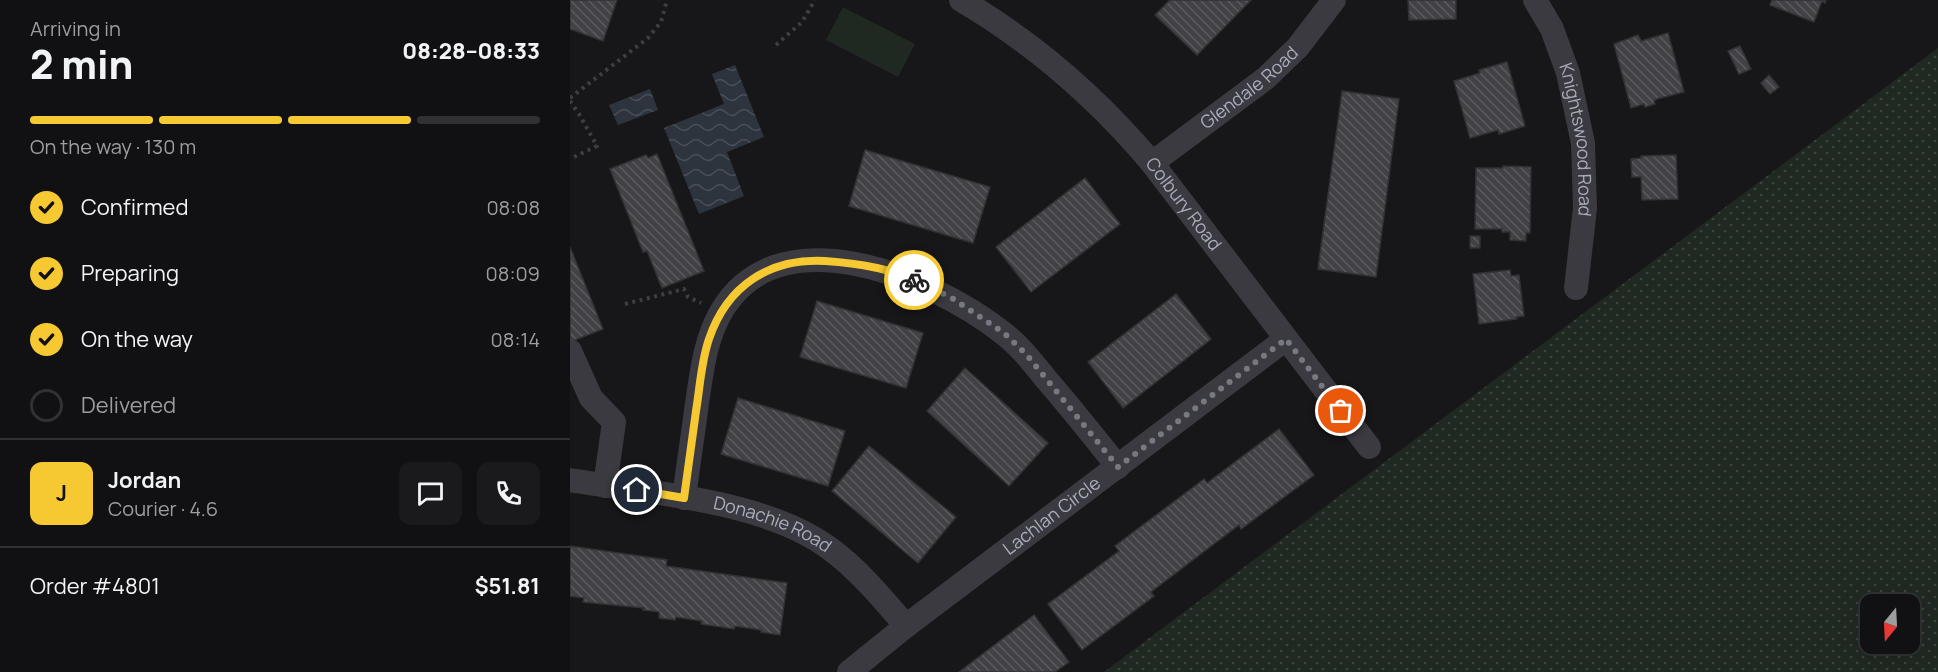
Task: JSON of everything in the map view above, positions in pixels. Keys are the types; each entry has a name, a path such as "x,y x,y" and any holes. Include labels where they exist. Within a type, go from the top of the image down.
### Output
{"street":[{"name":"Colbury Road","path":"961,0 1017,36 1065,74 1129,136 1369,447"},
{"name":"Glendale Road","path":"1152,163 1266,78 1298,47 1334,0"},
{"name":"Knightswood Road","path":"1535,0 1552,29 1568,73 1583,143 1585,208 1576,288"},
{"path":"684,498 708,341 729,301 745,283 767,271 798,261 860,263 910,278 952,298 1004,333 1026,354 1118,467"},
{"name":"Lachlan Circle","path":"849,672 906,626 1286,339"},
{"path":"570,351 591,399 614,422 605,486"},
{"name":"Donachie Road","path":"570,480 729,507 780,523 828,548 849,565 906,626"}],"path":[{"path":"570,159 597,146 570,100 648,38 661,22 667,0"},
{"path":"776,45 802,22 815,0"},
{"path":"625,304 684,289 688,297 721,314"}],"shaded area":[{"path":"843,7 915,44 898,77 826,40"},
{"path":"1938,48 1938,672 1104,672"}],"water":[{"path":"735,65 764,137 727,152 744,196 699,214 664,128 724,104 712,74"},
{"path":"650,89 658,110 618,125 609,105"}],"building":[{"path":"570,0 617,0 603,41 570,29"},
{"path":"1170,0 1251,0 1197,55 1155,15"},
{"path":"1408,0 1456,0 1456,19 1409,20"},
{"path":"1772,0 1826,0 1825,3 1822,1 1814,22 1770,5"},
{"path":"1668,33 1684,92 1657,99 1654,101 1655,104 1645,107 1644,104 1631,108 1614,44 1638,35 1641,41"},
{"path":"1740,46 1751,69 1739,74 1728,51"},
{"path":"1507,62 1525,126 1499,134 1498,130 1470,138 1454,81 1480,73 1479,70"},
{"path":"1769,75 1779,87 1770,94 1761,83"},
{"path":"1342,91 1399,99 1376,277 1318,269"},
{"path":"865,150 990,187 973,243 849,206"},
{"path":"657,154 704,271 662,288 647,251 643,252 610,169 646,155 648,158"},
{"path":"1676,155 1678,199 1642,200 1641,177 1632,177 1631,159 1641,158 1641,156"},
{"path":"1503,166 1531,167 1530,233 1526,233 1526,241 1510,240 1510,232 1502,232 1502,229 1475,229 1476,168 1503,168"},
{"path":"1085,178 1120,224 1031,292 996,247"},
{"path":"1470,236 1480,236 1480,248 1470,248"},
{"path":"570,247 603,329 570,342"},
{"path":"1510,270 1511,276 1519,275 1524,316 1479,324 1473,274"},
{"path":"1176,294 1211,339 1123,408 1088,362"},
{"path":"817,301 923,333 906,388 800,357"},
{"path":"965,368 1048,443 1009,486 927,411"},
{"path":"738,398 845,431 828,486 721,454"},
{"path":"1279,429 1314,475 1241,529 1239,525 1151,592 1154,596 1082,650 1048,604 1119,551 1115,546 1204,479 1207,483"},
{"path":"869,446 956,517 918,563 832,491"},
{"path":"570,546 667,560 666,566 787,583 780,635 735,626 734,629 701,624 702,621 676,617 675,620 659,618 659,612 643,610 644,608 583,602 584,598 570,596"},
{"path":"1034,615 1069,662 1055,672 959,672"}],"way so far":[{"path":"914,280 952,298 1004,333 1026,354 1118,467 1286,339 1341,411"}],"route":[{"path":"637,490 684,498 708,341 729,301 745,283 767,271 798,261 811,260 860,263 914,280"}]}
